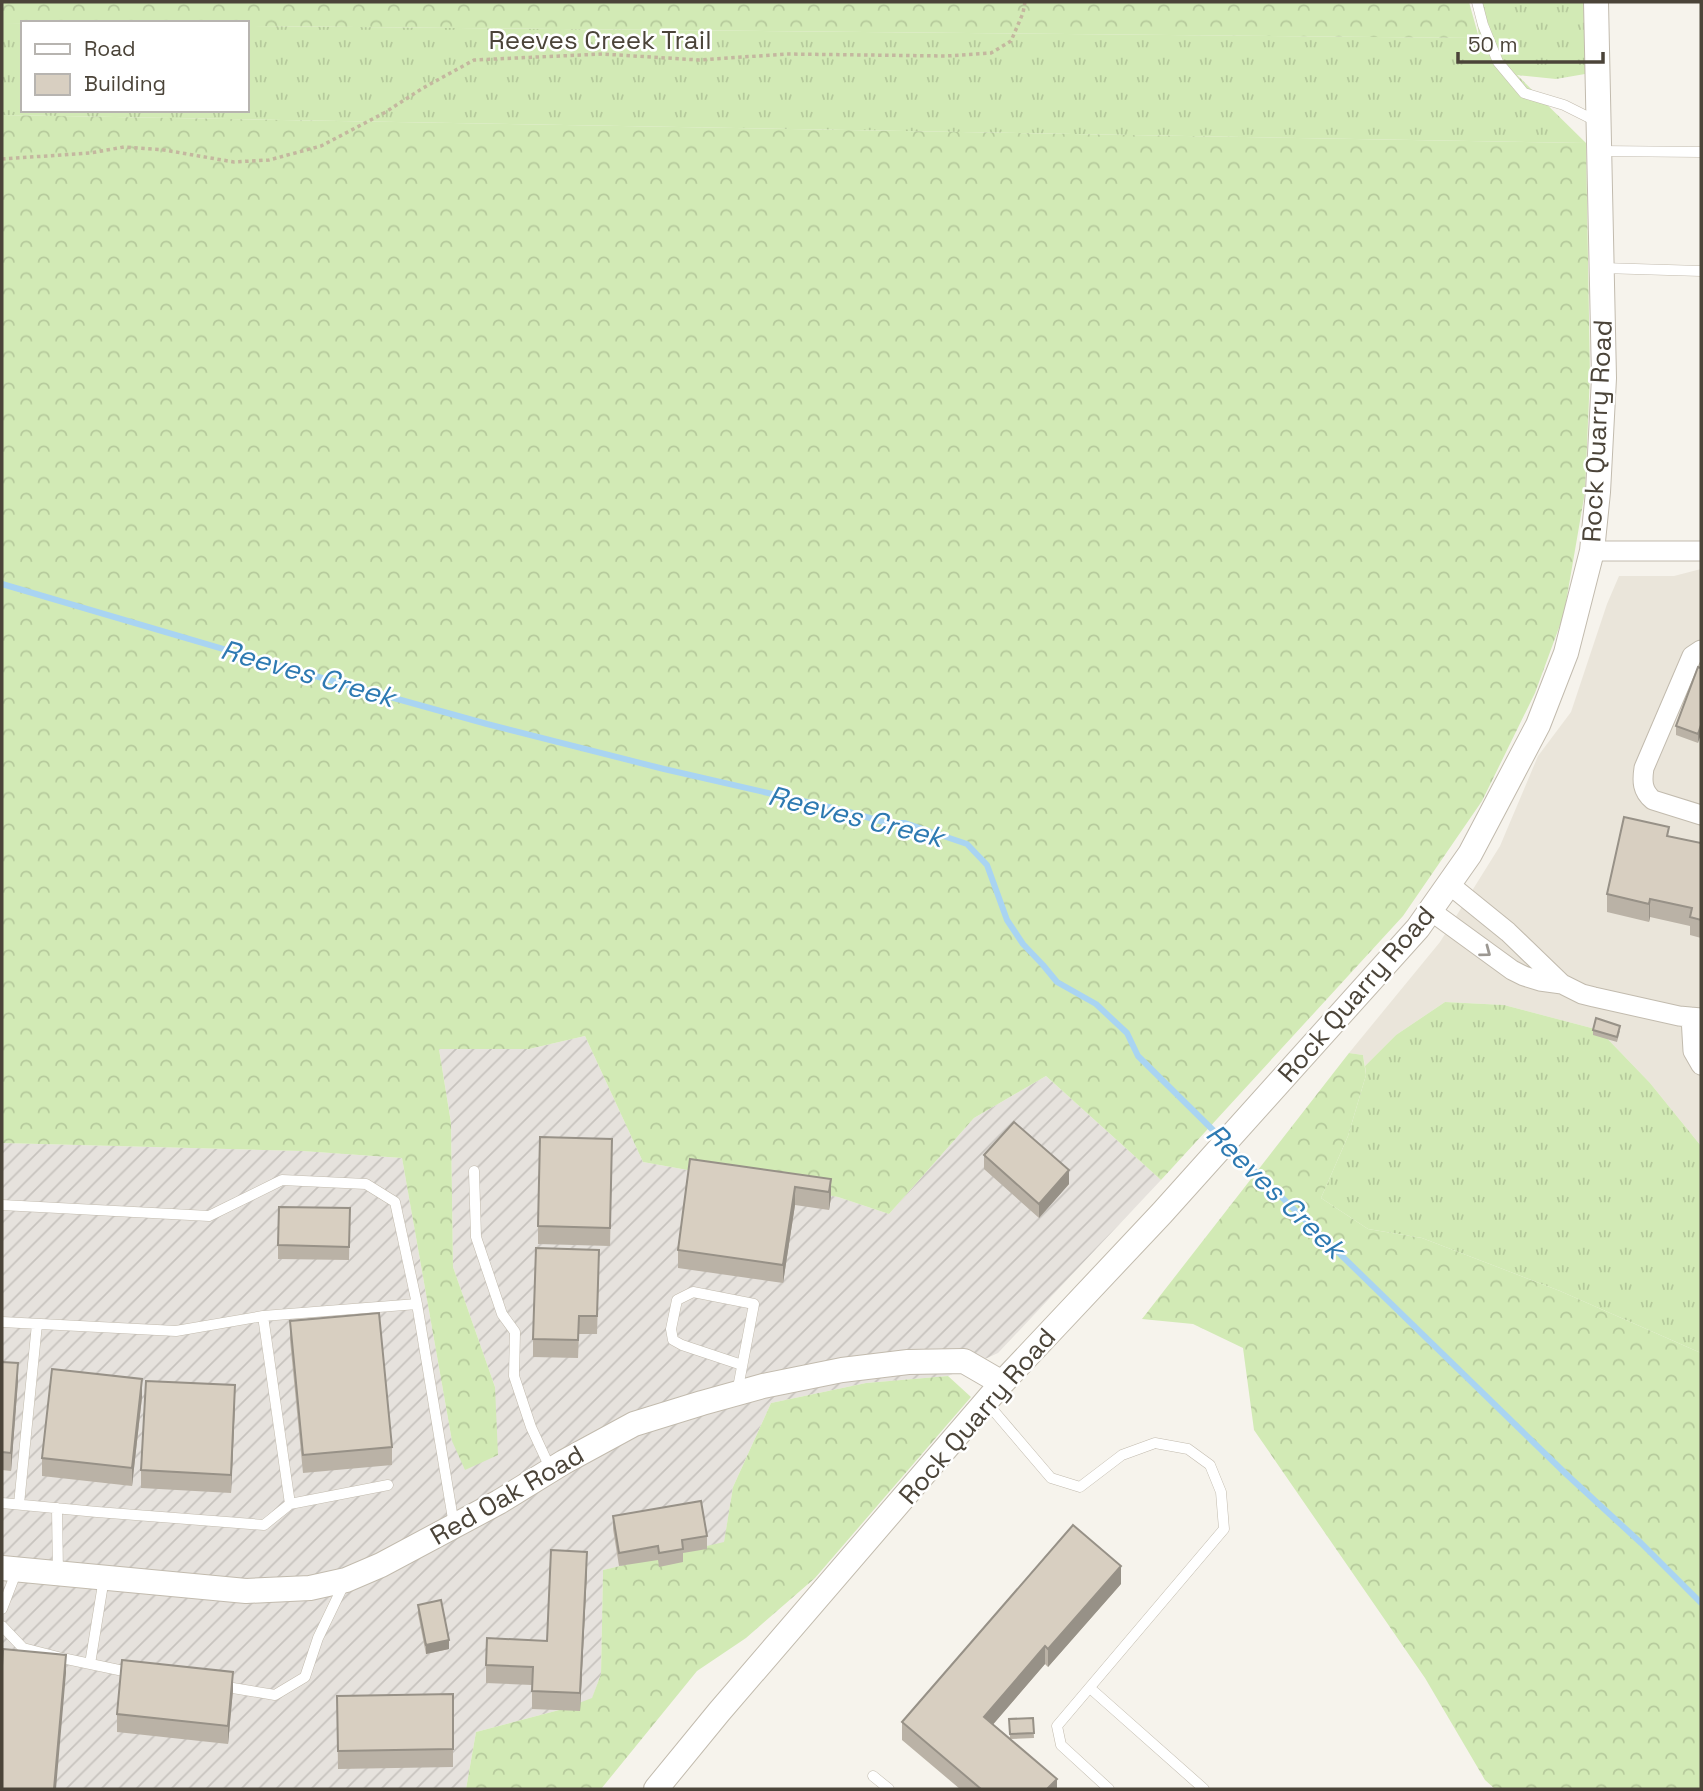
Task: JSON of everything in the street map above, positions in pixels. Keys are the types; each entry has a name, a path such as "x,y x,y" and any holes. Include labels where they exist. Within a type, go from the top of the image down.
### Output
{"street":[{"name":"Rock Quarry Road","path":"656,1789 994,1393 1162,1213 1431,911 1471,854 1538,725 1566,653 1592,551 1604,378 1596,2"},
{"path":"1592,551 1701,551"},
{"path":"1701,650 1692,656 1644,768 1643,779 1644,789 1653,800 1701,815"},
{"path":"1450,885 1517,939 1562,984"},
{"path":"1431,911 1512,970 1532,978 1562,984 1582,994 1696,1018 1693,1051 1701,1065"},
{"name":"Red Oak Road","path":"9,1569 246,1591 310,1588 346,1580 382,1565 499,1502 634,1424 763,1386 842,1370 908,1362 964,1361 994,1393"}],"lane":[{"path":"1477,2 1497,62 1524,93 1564,105 1599,122"},
{"path":"1599,151 1701,152"},
{"path":"1602,268 1701,271"},
{"path":"474,1171 475,1237 502,1314 515,1332 514,1376 531,1427 551,1470"},
{"path":"2,1205 209,1216 282,1180 366,1184 395,1202 417,1304 454,1525"},
{"path":"737,1394 754,1304 694,1292 677,1300 671,1329 673,1340 742,1365"},
{"path":"2,1322 176,1331 263,1316 417,1304"},
{"path":"263,1316 290,1504"},
{"path":"19,1504 37,1324"},
{"path":"994,1393 1051,1478 1080,1487 1122,1455 1155,1443 1188,1449 1210,1465 1221,1492 1224,1529 1057,1726 1061,1745 1110,1789"},
{"path":"2,1503 264,1525 290,1504 388,1485"},
{"path":"57,1508 58,1574"},
{"path":"2,1609 9,1569"},
{"path":"90,1664 104,1578"},
{"path":"214,1685 275,1695 306,1677 318,1638 346,1580"},
{"path":"2,1626 23,1647 139,1674"},
{"path":"1090,1688 1204,1789"},
{"path":"873,1776 889,1789"}],"path":[{"name":"Reeves Creek Trail","path":"2,159 90,153 124,147 164,150 234,162 269,160 321,146 384,113 474,60 601,54 699,60 787,54 946,56 990,53 1011,41 1025,2"}],"shaded area":[{"path":"1701,569 1701,1146 1650,1083 1599,1030 1504,1005 1445,1002 1396,1035 1365,1066 1363,1055 1349,1053 1440,942 1500,846 1538,756 1571,712 1619,576 1674,576"},
{"path":"585,1036 643,1162 838,1197 889,1214 974,1118 1046,1076 1161,1180 998,1353 948,1376 866,1383 771,1403 733,1487 724,1543 603,1570 601,1674 592,1699 476,1732 466,1789 2,1789 2,1143 302,1151 402,1158 452,1441 495,1387 453,1267 451,1123 439,1049 529,1049"}],"green space":[{"path":"2,2 1469,2 1479,38 248,26 248,21 21,21 21,24 2,24"},
{"path":"1475,2 1588,2 1585,74 1556,79 1517,75 1586,143 2,115 2,24 21,24 21,112 248,112 248,26 1479,38"},
{"path":"2,115 1586,143 1590,375 1585,492 1564,614 1535,693 1482,801 1403,916 1161,1180 1046,1076 974,1118 889,1214 838,1197 643,1162 585,1036 529,1049 439,1049 451,1123 453,1267 495,1387 498,1455 465,1470 452,1441 402,1158 302,1151 2,1143"},
{"path":"1445,1002 1504,1005 1599,1030 1650,1083 1701,1146 1701,1353 1560,1291 1422,1238 1368,1229 1321,1198 1348,1136 1366,1075 1365,1066 1396,1035"},
{"path":"1349,1053 1363,1055 1366,1075 1348,1136 1321,1198 1368,1229 1422,1238 1560,1291 1701,1353 1701,1789 1495,1789 1485,1780 1425,1678 1254,1430 1243,1348 1193,1324 1142,1319"},
{"path":"948,1376 971,1397 815,1578 746,1638 697,1671 601,1789 466,1789 476,1732 563,1709 592,1698 601,1674 603,1570 724,1542 733,1487 771,1403 866,1383"}],"building":[{"path":"1698,667 1701,668 1701,725 1698,734 1676,726"},
{"path":"1624,817 1669,827 1667,836 1701,843 1701,920 1690,917 1692,908 1650,899 1649,904 1607,894"},
{"path":"1596,1018 1620,1026 1617,1037 1593,1030"},
{"path":"1014,1122 1069,1170 1039,1204 984,1155"},
{"path":"540,1137 612,1139 610,1228 538,1226"},
{"path":"690,1159 831,1179 829,1192 795,1187 783,1265 678,1250"},
{"path":"279,1207 350,1208 349,1247 278,1245"},
{"path":"536,1248 599,1250 597,1316 579,1316 578,1340 533,1339"},
{"path":"379,1313 392,1447 303,1455 290,1321"},
{"path":"2,1362 18,1363 11,1453 2,1452"},
{"path":"52,1369 142,1379 132,1468 42,1458"},
{"path":"146,1381 235,1385 231,1475 141,1470"},
{"path":"701,1501 707,1536 682,1540 683,1549 659,1553 658,1546 619,1553 613,1516"},
{"path":"1073,1525 1121,1566 1048,1649 1045,1646 984,1717 1057,1779 1047,1789 981,1789 902,1722"},
{"path":"551,1550 587,1552 580,1693 532,1691 533,1667 486,1665 487,1638 547,1641"},
{"path":"441,1600 449,1640 426,1645 418,1605"},
{"path":"3,1649 66,1655 54,1789 2,1789"},
{"path":"122,1660 233,1672 228,1726 117,1714"},
{"path":"453,1694 453,1749 338,1751 337,1696"},
{"path":"1033,1718 1034,1733 1010,1734 1009,1719"}],"waterway":[{"name":"Reeves Creek","path":"2,584 487,724 887,823 905,823 967,844 987,865 1007,920 1023,944 1057,982 1096,1004 1127,1033 1138,1056 1222,1139"},
{"name":"Reeves Creek","path":"1230,1147 1701,1603"}]}
